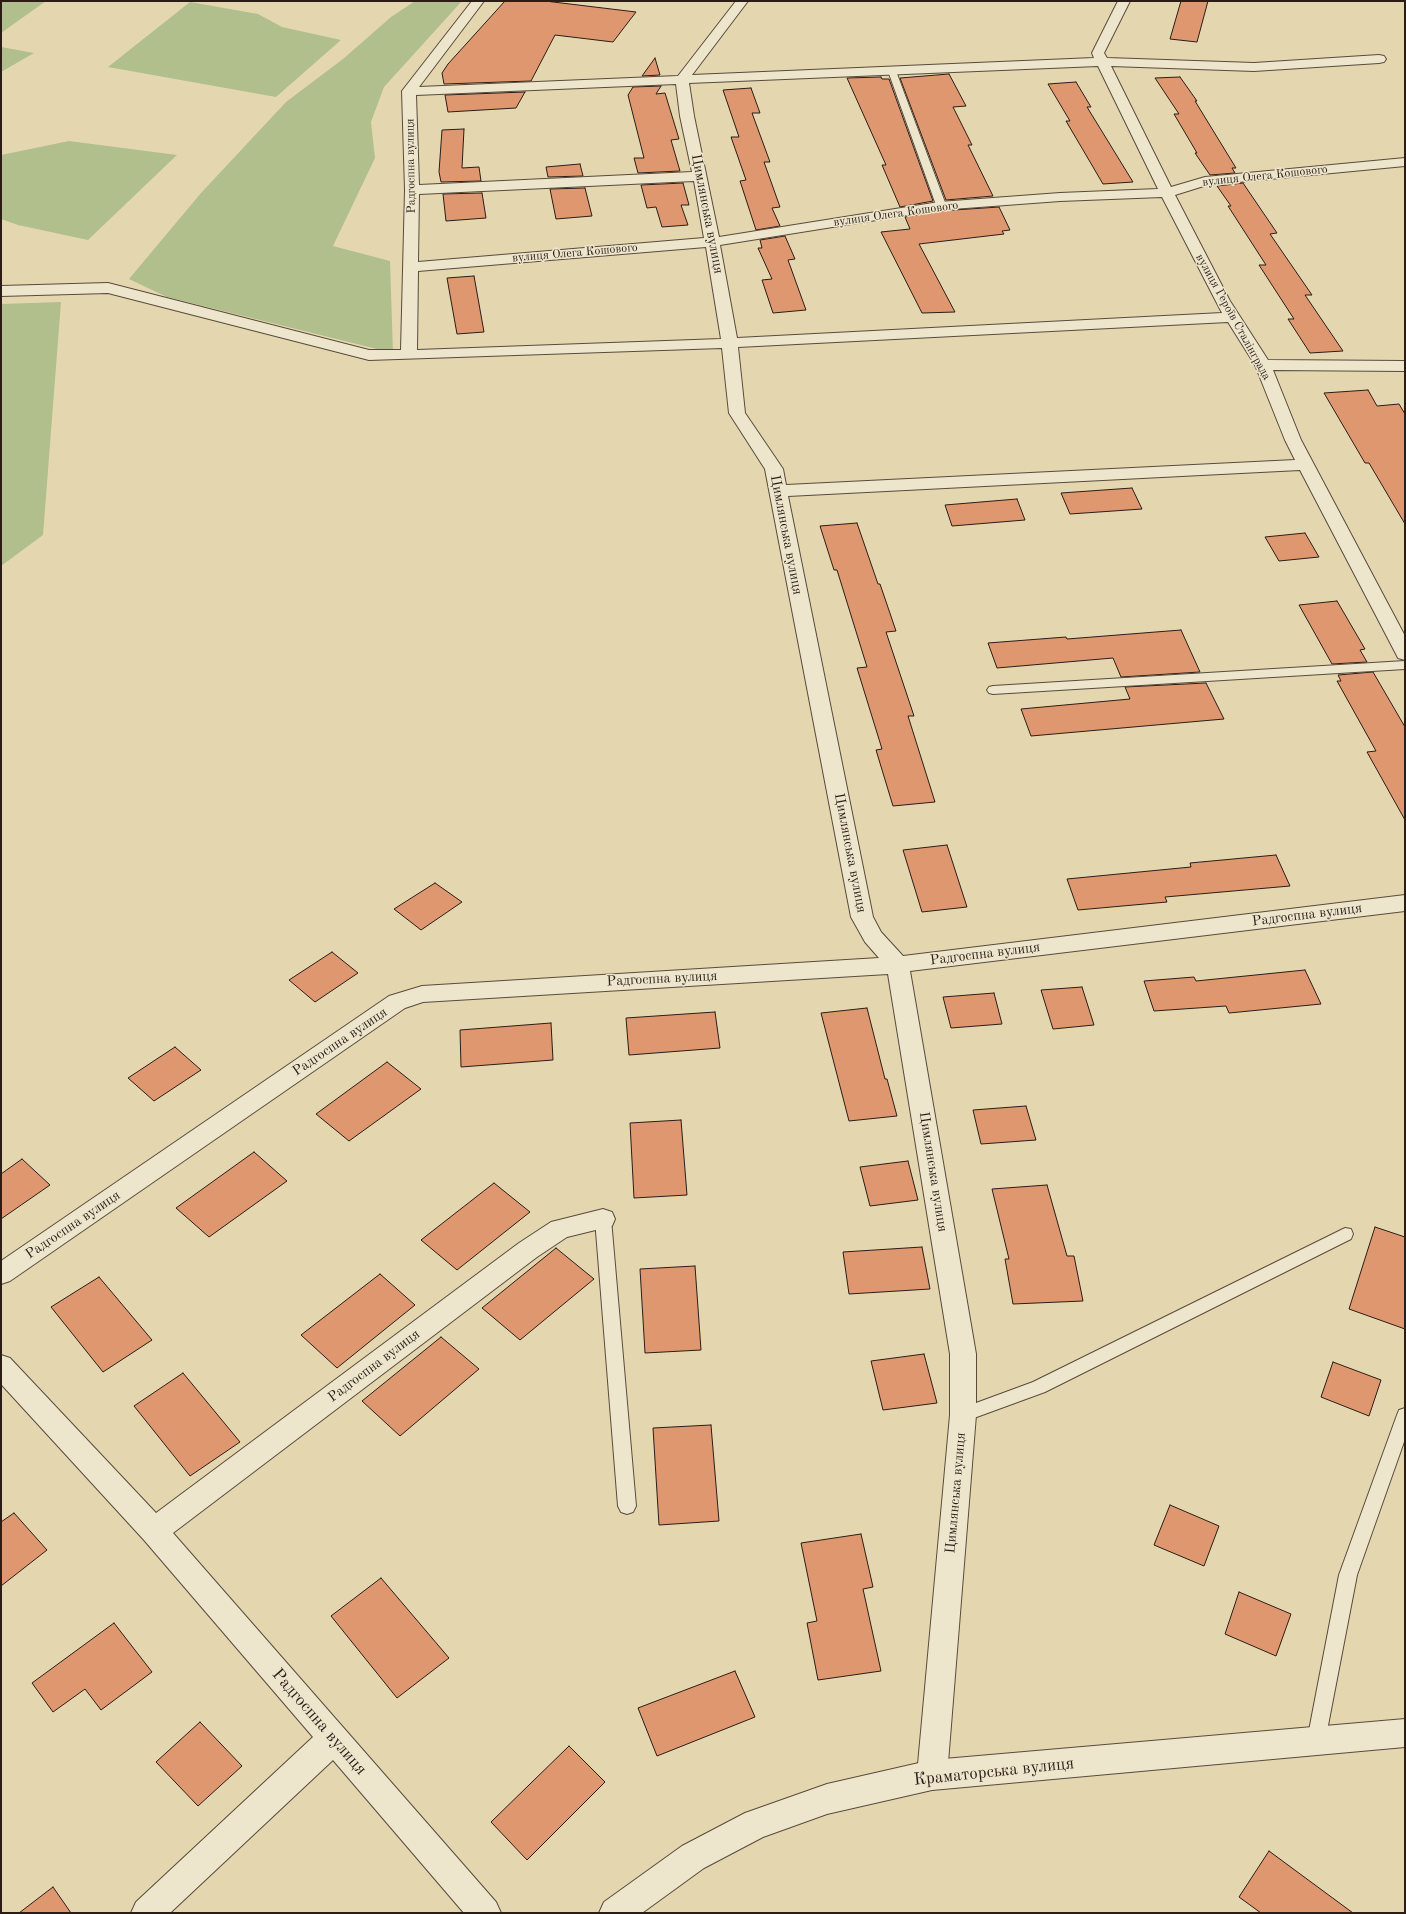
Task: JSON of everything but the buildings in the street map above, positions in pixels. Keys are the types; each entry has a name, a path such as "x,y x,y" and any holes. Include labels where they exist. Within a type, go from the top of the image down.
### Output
{"street":[{"path":"409,91 478,1"},
{"path":"682,80 742,1"},
{"name":"вулиця Героїв Сталінграда","path":"1124,1 1098,52 1166,193 1222,301 1263,365 1293,440 1405,654"},
{"path":"409,91 1103,62 1254,67 1379,59"},
{"name":"Цимлянська вулиця","path":"682,80 687,116 713,242 730,343 737,413 774,469 862,917 873,937 898,965 963,1354 963,1416 932,1776"},
{"name":"Радгоспна вулиця","path":"409,91 412,190 409,355"},
{"name":"вулиця Олега Кошового","path":"411,267 713,242 941,205 1060,197 1166,193 1205,181 1405,162"},
{"path":"412,190 700,176"},
{"path":"1,291 108,288 369,355 409,355 730,343 1232,316"},
{"path":"1263,365 1405,366"},
{"path":"778,491 1307,466"},
{"name":"Радгоспна вулиця","path":"1,1274 397,1002 422,994 898,965 1405,903"},
{"name":"Радгоспна вулиця","path":"154,1531 528,1250 560,1229 603,1219"},
{"name":"Радгоспна вулиця","path":"1,1366 154,1531 485,1913"},
{"name":"Краматорська вулиця","path":"615,1913 693,1858 756,1824 827,1799 932,1776 1405,1733"},
{"path":"148,1913 333,1739"}],"lane":[{"path":"892,71 941,205"},
{"path":"993,690 1405,666"},
{"path":"603,1219 627,1506"},
{"path":"963,1416 1039,1387 1345,1234"},
{"path":"1316,1741 1348,1575 1405,1415"}],"green space":[{"path":"1,1 46,1 1,33"},
{"path":"415,1 462,1 384,87 371,122 375,158 333,246 390,261 393,353 167,297 129,279 201,193 286,102 343,59 391,17"},
{"path":"190,2 258,14 282,27 341,40 276,97 108,67"},
{"path":"1,47 34,53 1,72"},
{"path":"69,141 177,155 88,240 18,225 1,219 1,155"},
{"path":"61,302 43,535 1,566 1,304"}]}
